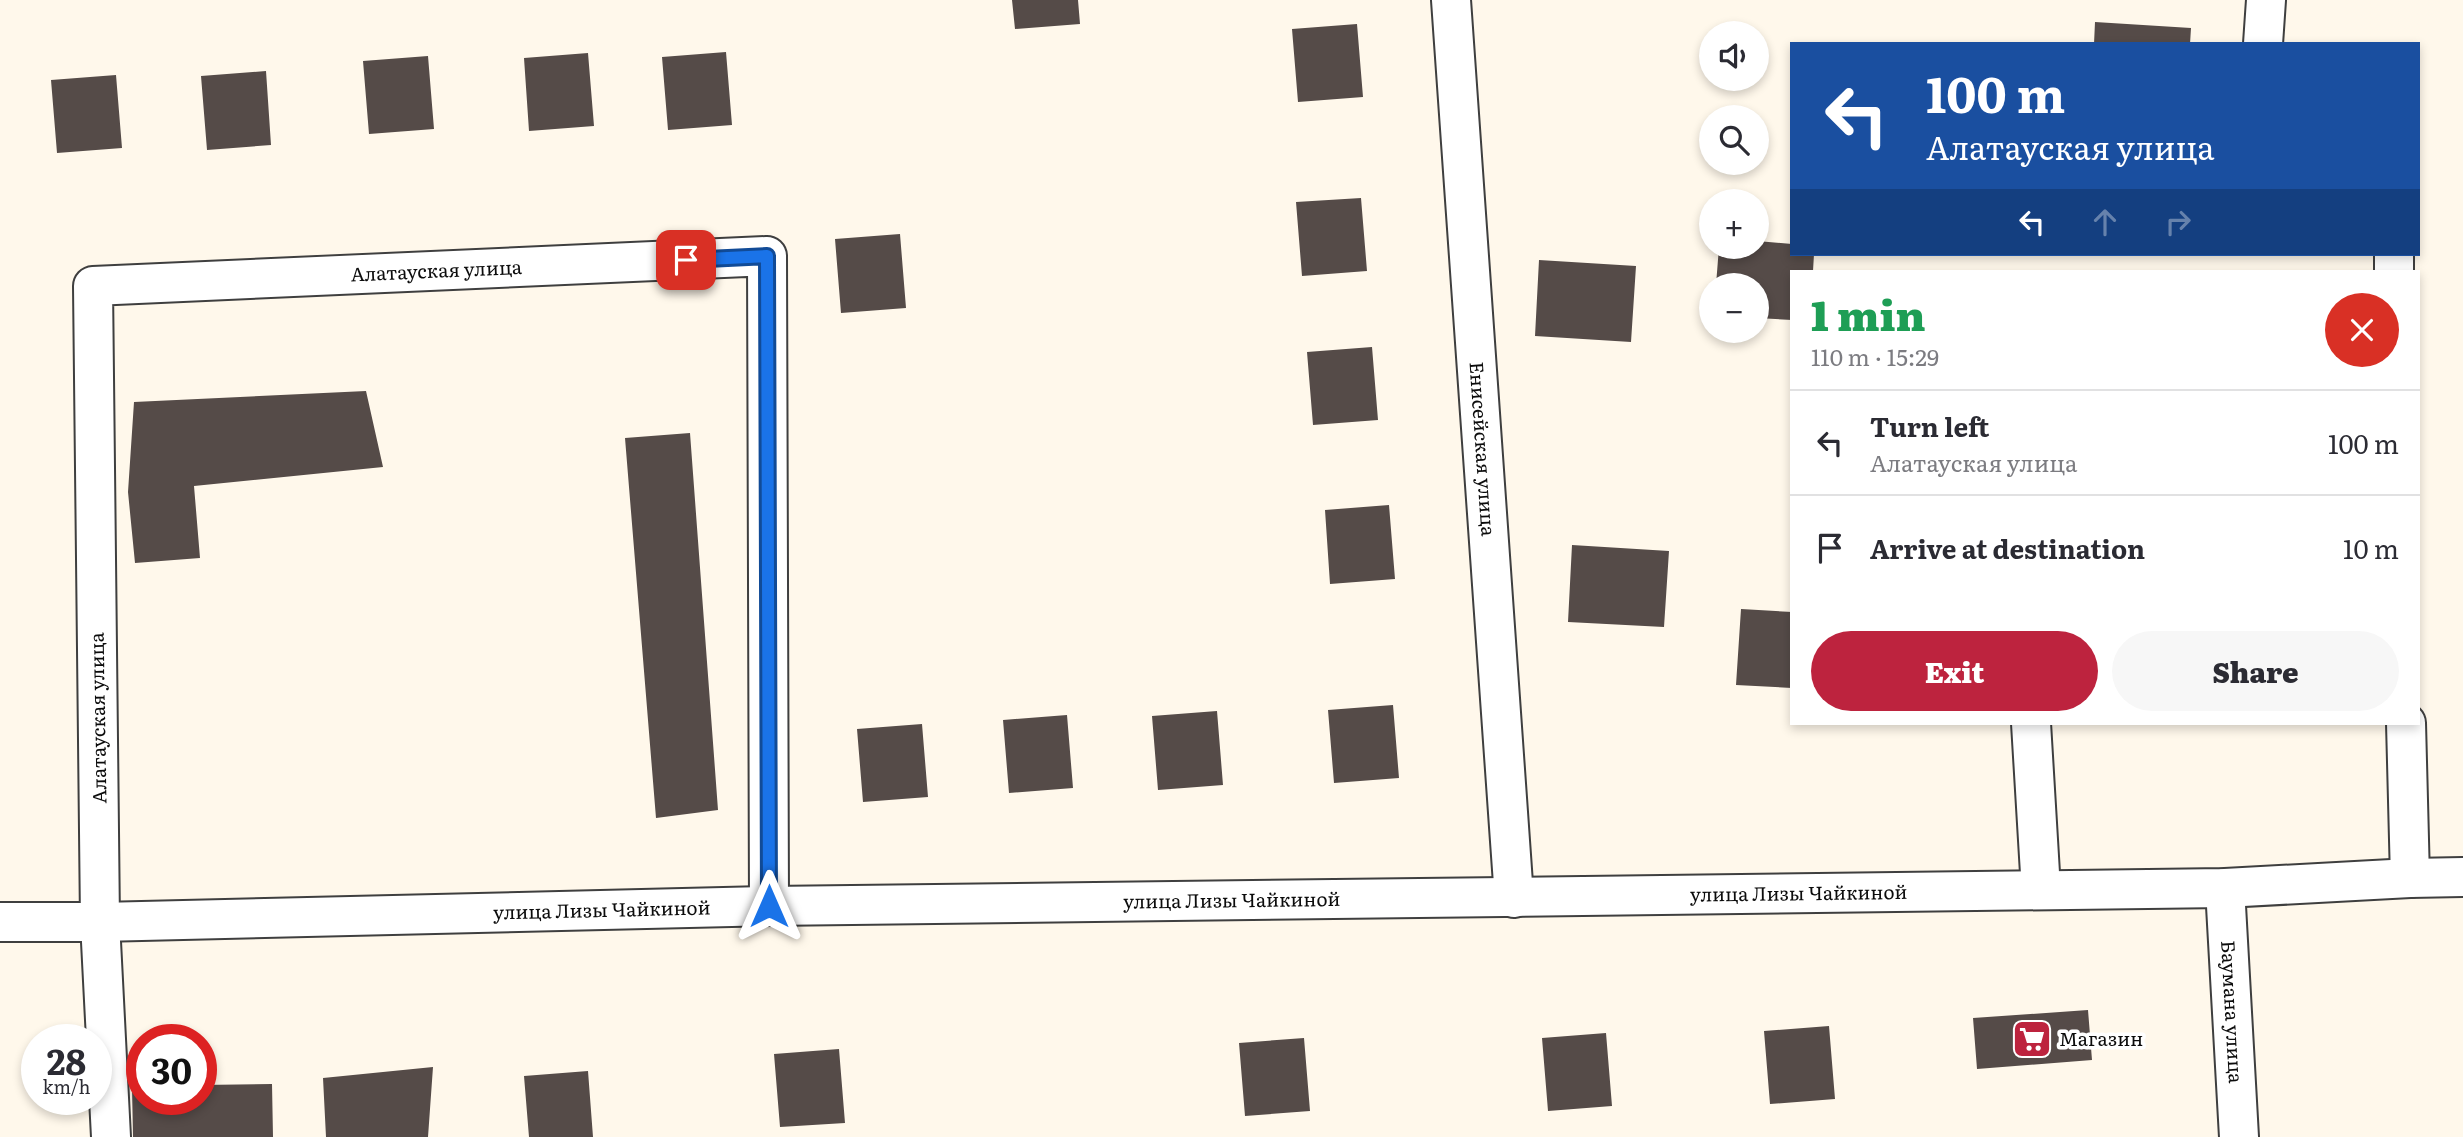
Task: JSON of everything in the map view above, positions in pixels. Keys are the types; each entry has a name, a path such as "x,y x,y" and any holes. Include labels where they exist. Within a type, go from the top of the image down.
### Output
{"street":[{"name":"Енисейская улица","path":"1451,0 1514,898"},
{"path":"2263,42 2266,0"},
{"name":"Алатауская улица","path":"100,922 93,286 767,256 769,906"},
{"path":"2031,725 2041,890"},
{"path":"2406,725 2410,878"},
{"name":"улица Лизы Чайкиной","path":"0,922 769,906 2225,888 2463,877"},
{"name":"Баумана улица","path":"2225,888 2239,1137"},
{"path":"100,922 111,1137"}],"building":[{"path":"1012,0 1078,0 1080,24 1015,29"},
{"path":"2095,22 2191,28 2190,42 2094,42"},
{"path":"1357,24 1363,97 1298,102 1292,29"},
{"path":"726,52 732,125 668,130 662,57"},
{"path":"588,53 594,126 529,131 524,58"},
{"path":"428,56 434,129 369,134 363,61"},
{"path":"266,71 271,145 207,150 201,76"},
{"path":"116,75 122,148 57,153 51,80"},
{"path":"1361,198 1367,271 1302,276 1296,202"},
{"path":"900,234 906,308 841,313 835,239"},
{"path":"1769,242 1790,244 1790,256 1814,256 1813,270 1790,270 1790,320 1769,319 1769,273 1717,273 1718,259 1769,259"},
{"path":"1539,260 1636,266 1631,342 1535,336"},
{"path":"1372,347 1378,420 1313,425 1307,352"},
{"path":"366,391 383,467 194,486 200,558 135,563 128,492 134,402"},
{"path":"690,433 718,810 656,818 625,438"},
{"path":"1389,505 1395,579 1330,584 1325,510"},
{"path":"1572,545 1669,551 1664,627 1568,622"},
{"path":"1741,609 1790,612 1790,688 1736,685"},
{"path":"1393,705 1399,778 1334,783 1328,710"},
{"path":"1217,711 1223,785 1158,790 1152,716"},
{"path":"1067,715 1073,788 1009,793 1003,720"},
{"path":"922,724 928,797 863,802 857,729"},
{"path":"2088,1010 2092,1060 1977,1069 1973,1018"},
{"path":"1829,1026 1835,1099 1770,1104 1764,1031"},
{"path":"1606,1033 1612,1106 1548,1111 1542,1038"},
{"path":"1304,1038 1310,1111 1245,1116 1239,1043"},
{"path":"839,1049 845,1123 780,1127 774,1054"},
{"path":"433,1067 428,1137 326,1137 323,1078"},
{"path":"588,1071 593,1137 529,1137 524,1076"},
{"path":"272,1084 273,1137 133,1137 133,1115 217,1115 217,1085"}],"place":[{"name":"Магазин","path":"2032,1039"}],"route":[{"path":"686,260 767,256 769,906"}]}
